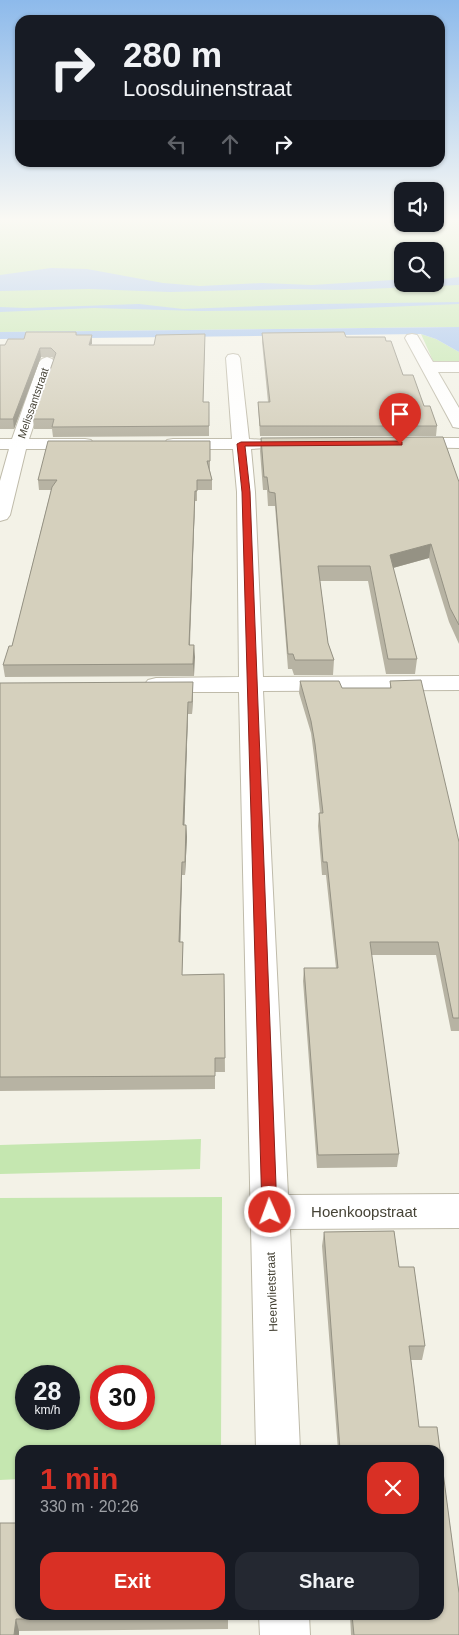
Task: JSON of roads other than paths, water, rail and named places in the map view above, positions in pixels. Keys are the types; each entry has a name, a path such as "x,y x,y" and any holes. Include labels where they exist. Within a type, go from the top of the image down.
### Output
{"street":[{"path":"412,338 430,367 459,423"},
{"name":"Heenvlietstraat","path":"233,358 246,492 278,1445"},
{"name":"Melissantstraat","path":"0,515 19,444 46,362"},
{"path":"430,367 459,367"},
{"path":"390,444 459,443"},
{"path":"0,444 106,444"},
{"path":"154,444 280,444"},
{"path":"136,685 459,683"},
{"name":"Hoenkoopstraat","path":"270,1212 459,1211"},
{"path":"284,1620 285,1635"}],"water":[{"path":"459,302 459,304 314,310 201,311 94,308 0,312 0,307 26,308 139,304 183,309 318,304"},
{"path":"459,327 459,352 436,339 421,334 0,339 0,332"}]}
